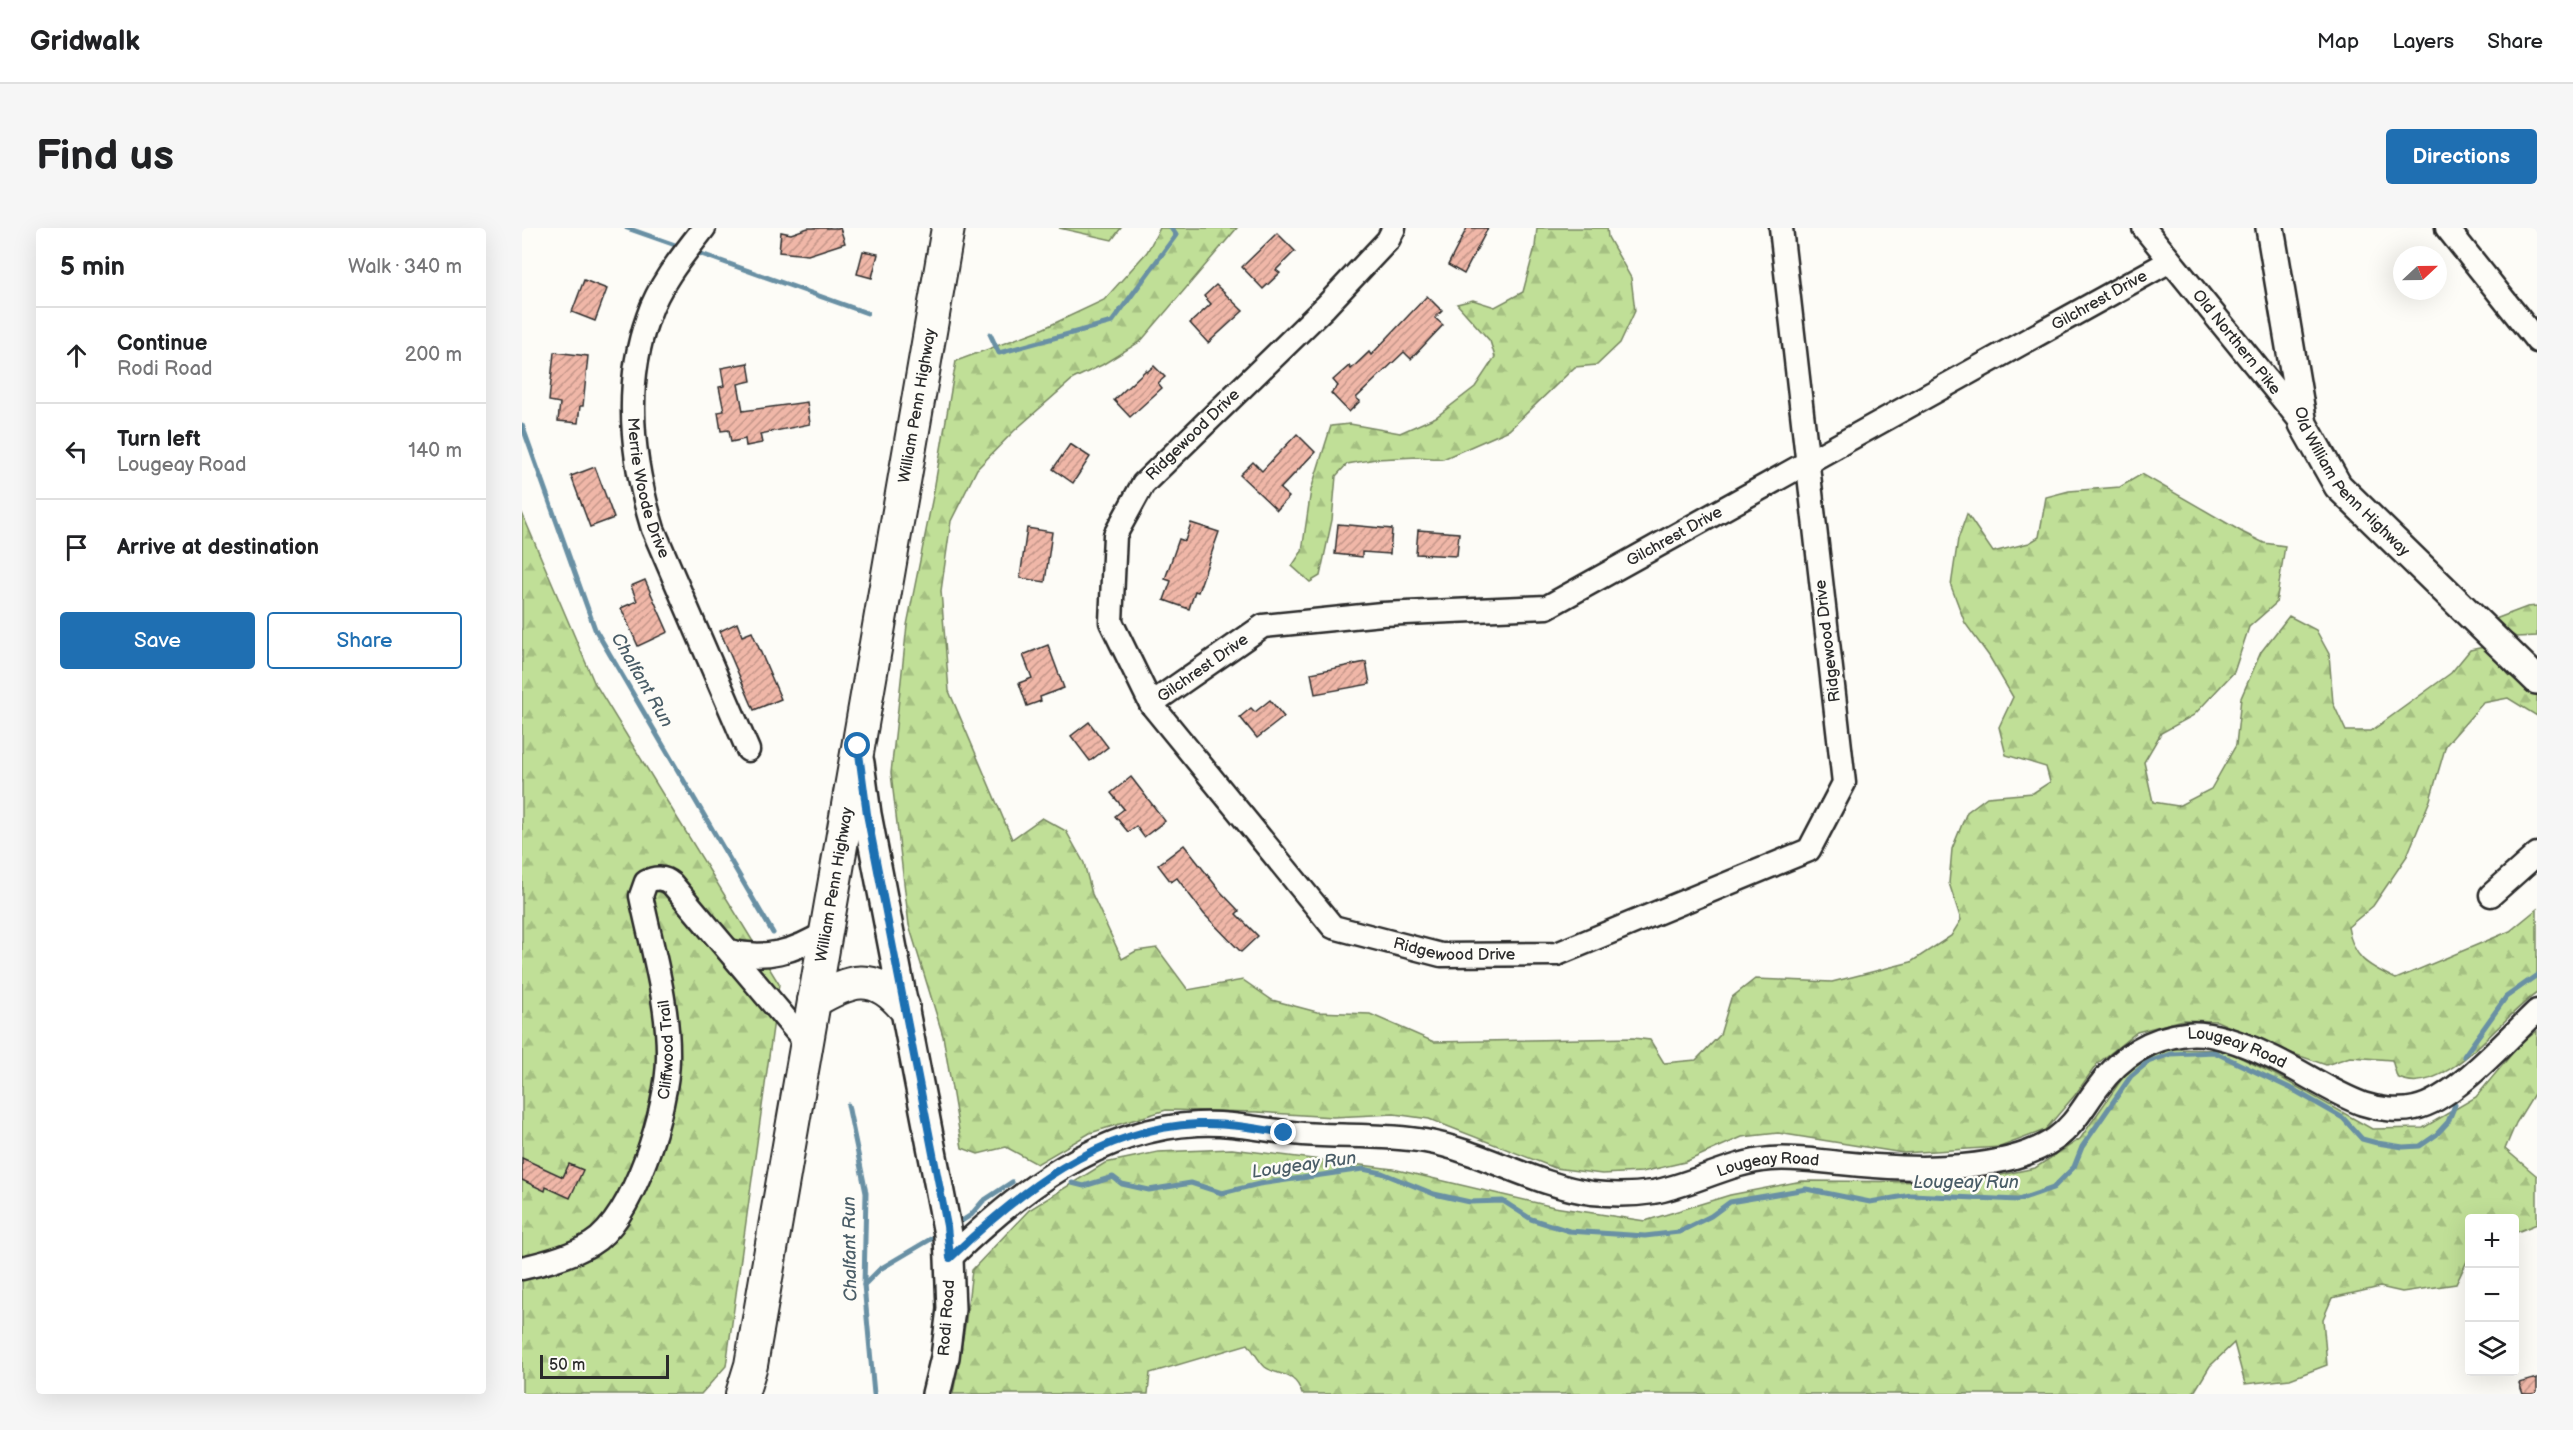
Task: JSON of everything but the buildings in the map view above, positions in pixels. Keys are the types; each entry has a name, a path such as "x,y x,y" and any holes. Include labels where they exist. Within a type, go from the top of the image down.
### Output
{"highway":[{"name":"William Penn Highway","path":"748,1384 948,228"},
{"path":"814,1001 845,985 866,982 886,988 903,1006"},
{"path":"729,1394 748,1384"}],"main road":[{"name":"Old William Penn Highway","path":"2270,228 2303,424 2338,486 2537,680"},
{"name":"Rodi Road","path":"858,746 867,814 948,1239 952,1286 949,1331 936,1394"}],"street":[{"name":"Ridgewood Drive","path":"1394,228 1388,240 1325,306 1143,484 1114,535 1110,622 1151,704 1333,927 1441,956 1557,954 1809,850 1844,783 1782,228"},
{"name":"Old Northern Pike","path":"2144,228 2303,424"},
{"path":"2447,228 2537,341"},
{"name":"Merrie Woode Drive","path":"692,243 656,298 648,317 639,348 633,407 633,444 644,499 653,529 748,750"},
{"name":"Gilchrest Drive","path":"1151,704 1263,626 1382,614 1547,607 2170,261"},
{"path":"2491,895 2537,854"},
{"name":"Cliffwood Trail","path":"522,1268 544,1263 591,1245 611,1226 632,1191 663,1107 668,1060 666,1019 641,896 646,882 657,878 667,879 807,1044"},
{"path":"729,951 744,955 771,956 798,948 826,932"},
{"name":"Lougeay Road","path":"948,1239 1012,1202 1070,1162 1131,1136 1174,1126 1214,1124 1284,1133 1376,1136 1426,1141 1549,1183 1588,1192 1621,1195 1656,1191 1721,1170 1769,1159 1899,1168 1965,1166 2016,1157 2038,1150 2057,1138 2076,1120 2098,1086 2120,1060 2152,1041 2190,1033 2242,1043 2362,1104 2390,1110 2415,1108 2432,1102 2458,1085 2537,1011"}],"green space":[{"path":"1059,228 1121,228 1112,240"},
{"path":"1160,228 1237,228 1141,341 1102,365 1073,379 1014,431 977,469 951,521 941,591 949,691 1012,839 1042,818 1066,831 1084,863 1092,894 1122,959 1136,951 1157,948 1188,990 1243,980 1272,1000 1317,1012 1370,1014 1434,1042 1633,1038 1650,1040 1664,1063 1696,1060 1720,1035 1731,998 1755,979 1832,982 1911,962 1951,936 1961,920 1949,883 1952,849 1967,812 1987,797 2033,793 2050,782 2046,767 2006,755 1999,727 2013,697 1989,656 1965,623 1951,586 1958,539 1967,514 1993,552 2029,543 2039,537 2046,497 2069,491 2120,487 2142,474 2244,533 2264,543 2285,546 2276,603 2249,627 2234,672 2194,715 2161,733 2144,762 2153,802 2178,806 2211,789 2236,745 2241,698 2261,652 2289,616 2316,630 2329,654 2333,703 2346,731 2371,731 2451,673 2470,650 2484,647 2509,675 2537,696 2537,716 2508,698 2483,703 2446,745 2430,800 2407,856 2373,906 2348,927 2350,938 2358,954 2370,965 2396,979 2510,931 2537,909 2537,993 2453,1067 2434,1078 2415,1081 2397,1077 2392,1060 2350,1057 2326,1065 2277,1048 2217,1021 2183,1020 2137,1032 2097,1064 2075,1095 2045,1130 2000,1147 1903,1153 1778,1133 1742,1137 1685,1162 1642,1172 1602,1174 1555,1168 1429,1119 1394,1114 1333,1117 1257,1112 1166,1110 1090,1133 1037,1164 1006,1147 978,1154 962,1148 943,1036 909,925 891,773 907,625 933,496 956,361 1040,330 1104,300 1147,252"},
{"path":"1537,228 1607,228 1608,237 1631,278 1635,311 1620,343 1597,365 1575,367 1509,430 1443,459 1418,457 1376,459 1347,464 1336,476 1332,520 1320,576 1310,582 1292,566 1302,551 1311,490 1331,426 1350,424 1400,433 1436,417 1475,387 1495,357 1490,341 1457,304 1473,300 1495,307 1523,292 1535,247"},
{"path":"522,513 594,682 779,984 726,1366 701,1394 522,1394"},
{"path":"2537,606 2537,636 2516,637 2490,621 2527,607"},
{"path":"2537,1031 2537,1089 2516,1123 2505,1149 2537,1176 2537,1224 2519,1231 2519,1214 2465,1214 2465,1265 2456,1284 2402,1292 2380,1287 2332,1298 2323,1319 2327,1365 2290,1379 2245,1384 2234,1343 2210,1366 2193,1394 1302,1394 1299,1386 1291,1378 1265,1367 1248,1344 1150,1373 1148,1394 953,1394 972,1270 1029,1210 1105,1163 1158,1152 1232,1149 1393,1169 1554,1207 1645,1221 1730,1195 1802,1181 1967,1182 2035,1168 2080,1139 2128,1070 2166,1049 2225,1050 2278,1076 2372,1129 2423,1128 2476,1097 2520,1044"}],"waterway":[{"name":"Chalfant Run","path":"627,228 681,247"},
{"name":"Chalfant Run","path":"990,334 999,353 1112,322 1176,235 1171,228"},
{"name":"Chalfant Run","path":"693,251 867,313"},
{"name":"Chalfant Run","path":"522,425 595,629 773,933"},
{"name":"Lougeay Run","path":"2464,1056 2506,997 2537,975"},
{"name":"Lougeay Run","path":"1072,1183 1084,1186 1113,1177 1122,1184 1149,1190 1191,1183 1222,1193 1259,1184 1363,1169 1382,1173 1434,1194 1470,1202 1503,1201 1531,1219 1569,1231 1645,1236 1679,1232 1711,1216 1730,1202 1806,1189 1870,1202 1911,1195 2018,1200 2053,1188 2074,1167 2082,1147 2131,1076 2148,1062 2171,1054 2214,1052 2292,1089 2343,1118 2362,1139 2377,1143 2403,1147 2420,1146 2436,1135 2448,1122 2455,1105"},
{"name":"Chalfant Run","path":"848,1105 866,1193 864,1285 874,1394"},
{"name":"Lougeay Run","path":"954,1226 971,1215 983,1201 1012,1182"},
{"name":"Lougeay Run","path":"864,1285 880,1269 941,1233"}],"route":[{"path":"858,746 867,814 947,1226 950,1258 993,1217 1052,1173 1109,1144 1153,1130 1196,1124 1233,1125 1284,1133"}]}
